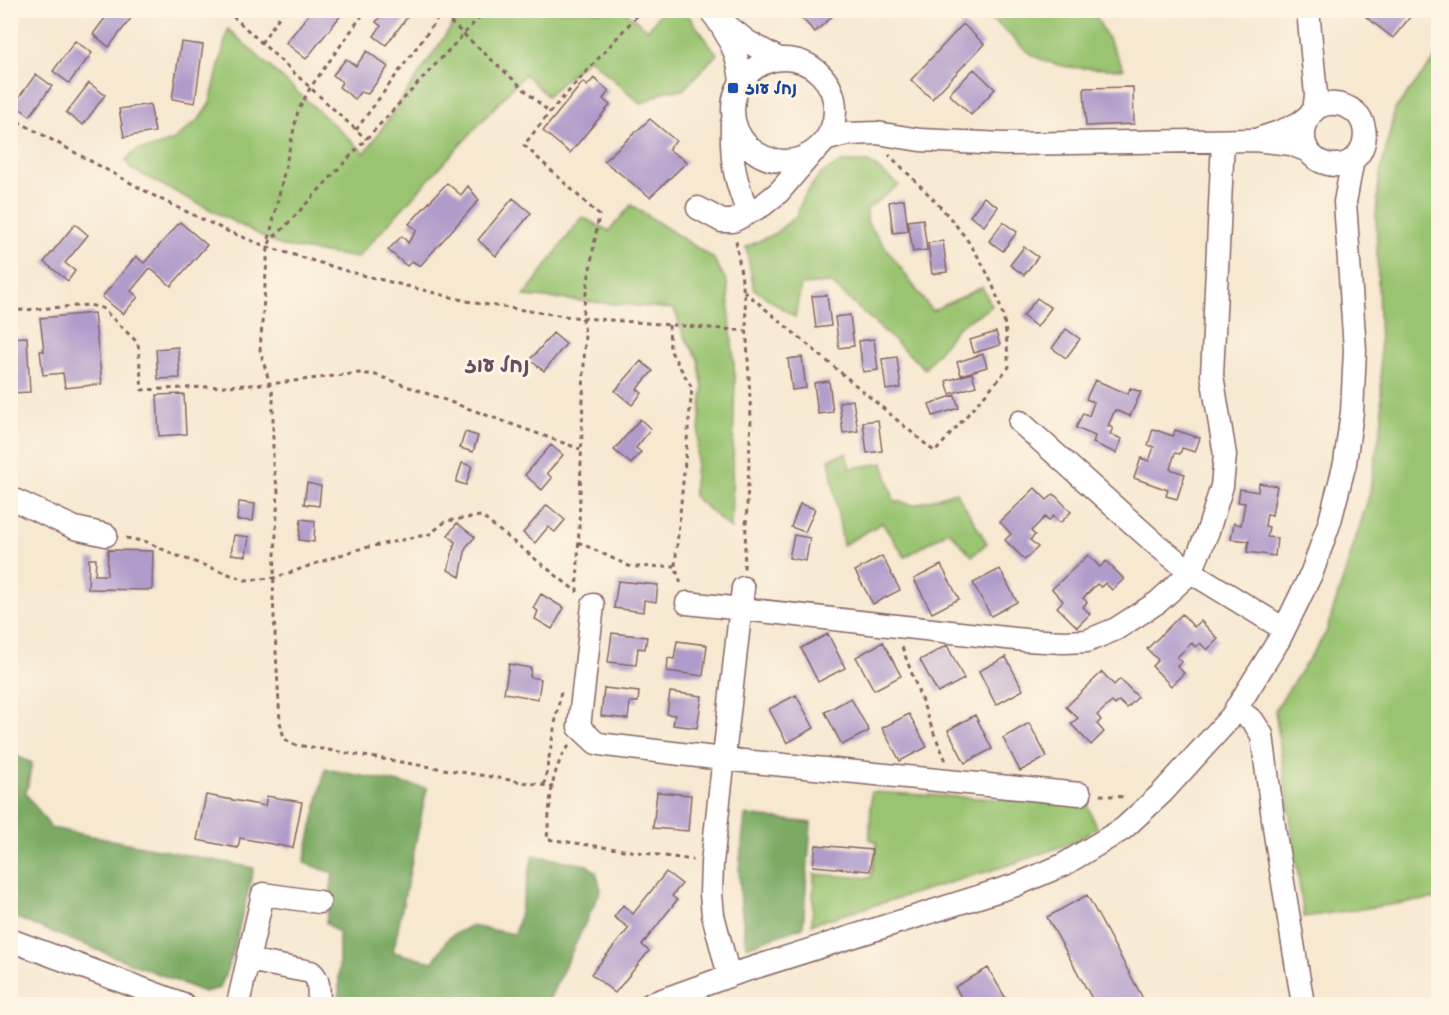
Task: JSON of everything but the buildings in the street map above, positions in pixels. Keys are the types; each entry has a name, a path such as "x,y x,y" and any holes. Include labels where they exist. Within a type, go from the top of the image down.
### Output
{"street":[{"path":"1308,10 1316,95 1303,135 1312,155 1336,188 1345,216"},
{"path":"712,13 748,42 779,59"},
{"path":"712,13 736,56 741,82"},
{"path":"698,208 722,221 740,217 767,202 819,146 834,121 834,99 830,88 814,69 797,61 779,59 755,67 741,82 734,98 732,158 740,217"},
{"path":"1314,63 1322,86 1339,104"},
{"path":"834,99 846,113 871,133"},
{"path":"651,1005 729,976 1025,881 1063,865 1123,829 1155,799 1231,717 1284,629 1312,573 1330,521 1345,463 1351,422 1355,350 1345,216 1353,159 1364,143 1365,133 1363,122 1357,113 1349,107 1328,104 1287,129 1254,140"},
{"path":"733,110 734,122 744,142 766,158 783,161 795,160 847,134 871,133 920,140 994,144 1254,140 1292,144 1325,164 1335,166 1353,159"},
{"path":"687,603 742,599 894,626 1064,642 1087,641 1116,629 1158,602 1191,572 1208,531 1222,486 1225,455 1212,375 1223,141"},
{"path":"766,158 771,172 767,202"},
{"path":"1020,422 1158,546 1191,572 1284,629"},
{"path":"10,498 75,528 106,535"},
{"path":"729,976 713,915 712,863 742,599"},
{"path":"593,605 579,727 596,743 723,759 1080,794"},
{"path":"1236,708 1253,721 1262,735 1275,834 1303,1005"},
{"path":"238,1005 263,894 319,902"},
{"path":"10,940 183,1005"},
{"path":"248,960 311,972 316,976 318,983 319,1005"}],"path":[{"path":"226,10 366,139"},
{"path":"261,43 284,10"},
{"path":"366,10 310,88 298,111 268,248 260,350 273,395 273,465 278,491 273,598 280,722 284,738 291,744 553,787"},
{"path":"437,10 442,12 464,35 550,112"},
{"path":"268,248 271,239 486,10"},
{"path":"106,535 147,542 175,555 245,580 274,578 355,550 430,534 446,521 481,516 577,592 585,332 582,317 599,215 524,145 550,112 642,10"},
{"path":"356,130 442,12"},
{"path":"10,117 160,199 226,231 268,248 350,272 475,303 582,317 747,331"},
{"path":"744,291 935,452 1009,367 1004,320 987,272 961,229 871,133"},
{"path":"740,217 751,418 742,599"},
{"path":"10,311 89,304 102,308 138,343 142,390 269,384 359,374 376,375 580,449"},
{"path":"669,324 670,350 692,388 675,566 687,603"},
{"path":"578,542 631,567 675,566"},
{"path":"894,626 933,731 955,782"},
{"path":"544,785 561,691"},
{"path":"582,731 561,756 553,787 547,839 712,863"},
{"path":"1080,794 1155,799"}],"green space":[{"path":"462,11 625,11 648,30 661,11 685,11 717,54 683,90 665,91 641,104 589,58 547,96 525,74 357,258 281,246 131,169 126,160 137,150 152,148 174,140 200,118 210,103 228,29 365,153"},
{"path":"972,11 1093,11 1124,69 1074,68 1050,63 1028,52 996,22 981,13"},
{"path":"1438,55 1438,898 1304,917 1275,710 1326,633 1369,496 1382,419 1376,216 1379,179 1395,109"},
{"path":"841,162 869,162 899,185 867,209 867,222 932,311 982,287 992,306 957,328 925,369 831,283 801,285 795,317 754,289 746,247 774,234 796,216 803,198 819,175"},
{"path":"631,205 713,258 727,282 735,378 731,529 693,496 703,388 698,359 684,336 674,309 524,296 582,217 609,231"},
{"path":"846,453 850,468 883,463 894,501 914,505 956,492 987,543 972,556 949,531 905,557 882,523 843,545 829,459"},
{"path":"10,755 32,763 26,794 51,828 254,868 232,956 220,988 204,992 11,916"},
{"path":"325,769 427,788 393,952 433,962 449,937 470,926 515,934 533,855 587,865 596,872 601,890 547,1004 339,1004 339,933 326,923 333,873 304,863"},
{"path":"871,792 1087,804 1097,828 1074,842 1012,864 812,924 814,874 871,878 877,842 870,839"},
{"path":"745,815 811,823 803,927 746,947 739,869"}],"place":[{"name":"נחל עוז","path":"733,88"}],"district":[{"name":"נחל עוז","path":"497,365"}]}
